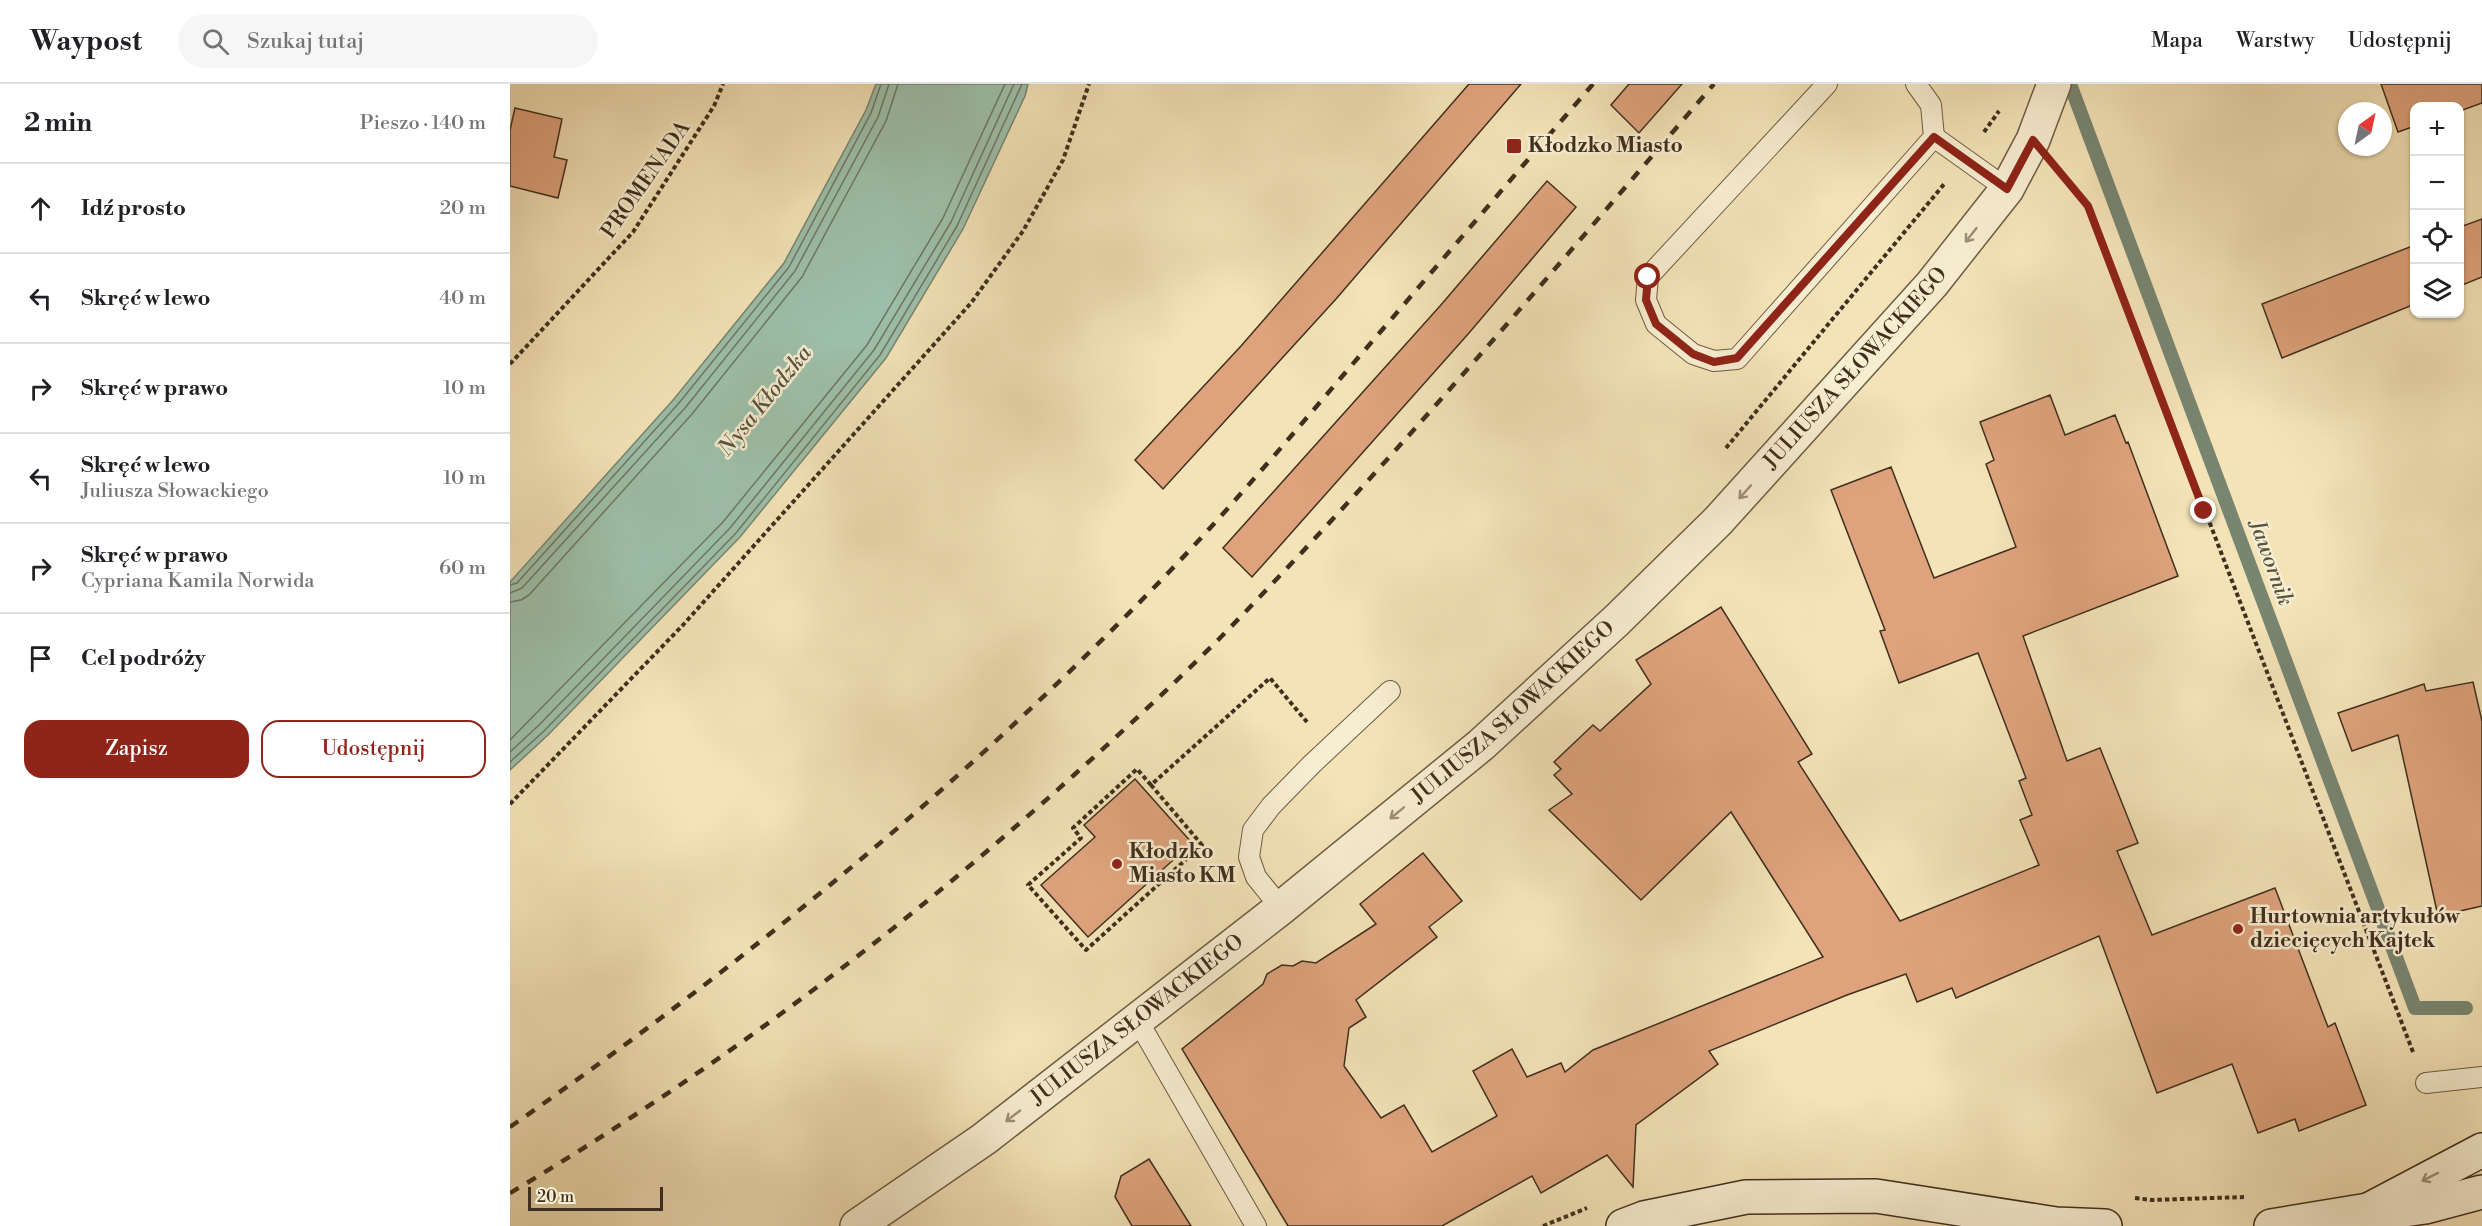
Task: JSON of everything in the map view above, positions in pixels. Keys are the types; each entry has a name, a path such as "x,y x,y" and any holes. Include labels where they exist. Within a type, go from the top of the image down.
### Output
{"street":[{"name":"JULIUSZA SŁOWACKIEGO","path":"856,1226 984,1139 1281,908 1481,745 1617,620 1718,521 1932,284 2007,189 2033,140 2051,93"},
{"path":"2368,1210 2482,1150"},
{"path":"2271,1226 2368,1210 2397,1211 2425,1207 2482,1192"},
{"path":"1623,1226 1644,1218 1746,1197 1876,1196 2056,1224 2105,1226"}],"lane":[{"path":"1827,84 1648,277 1646,300 1656,324 1693,354 1714,362 1737,358 1934,137 1931,105 1916,84"},
{"path":"1934,137 2007,189"},
{"path":"1281,908 1256,877 1249,857 1253,830 1271,806 1329,747 1390,691"},
{"path":"1138,1021 1256,1226"},
{"path":"2426,1083 2482,1077"}],"path":[{"name":"PROMENADA","path":"510,364 633,232 714,106 723,84"},
{"path":"510,804 683,625 971,303 1023,231 1063,160 1089,84"},
{"path":"1723,454 1965,159 2004,104"},
{"path":"2033,140 2088,206 2390,995 2426,1083"},
{"path":"1151,785 1270,678 1329,747"},
{"path":"1137,769 1151,785 1202,845 1086,950 1028,885 1081,838 1073,828 1137,769"}],"water":[{"name":"Nysa Kłodzka","path":"876,84 1028,84 1025,96 963,229 886,358 740,537 548,735 510,770 510,582 674,399 784,263 866,110"}],"building":[{"path":"1469,84 1521,84 1336,299 1163,489 1135,460 1241,346"},
{"path":"1629,84 1682,84 1639,133 1611,105"},
{"path":"2381,84 2482,84 2482,103 2464,110 2464,102 2410,102 2410,128 2398,132 2392,115 2392,102 2387,102"},
{"path":"515,108 562,119 554,157 567,160 558,198 510,186 510,130"},
{"path":"1547,181 1576,207 1469,333 1252,577 1223,548 1440,306"},
{"path":"2482,219 2482,277 2464,284 2464,264 2464,226"},
{"path":"2410,247 2410,306 2282,358 2262,304"},
{"path":"2050,395 2065,435 2115,415 2126,443 2128,442 2178,576 2023,636 2067,761 2100,748 2138,843 2117,851 2152,935 2275,888 2328,1027 2335,1023 2366,1105 2299,1131 2295,1119 2258,1133 2232,1064 2157,1093 2099,936 1956,998 1952,988 1917,1002 1906,974 1847,995 1709,1051 1718,1064 1636,1125 1633,1187 1607,1155 1541,1193 1532,1176 1442,1226 1288,1226 1182,1049 1263,984 1267,974 1282,965 1293,966 1302,961 1316,963 1376,924 1360,904 1423,853 1462,901 1429,927 1437,937 1356,1000 1366,1017 1349,1028 1344,1066 1381,1118 1404,1105 1432,1152 1497,1116 1473,1071 1512,1049 1527,1077 1561,1063 1565,1072 1593,1050 1823,957 1731,812 1641,900 1549,810 1572,794 1554,775 1561,769 1554,762 1593,725 1600,731 1651,684 1636,660 1721,607 1812,754 1798,762 1900,921 2039,865 2020,820 2032,815 2019,781 2026,778 1978,653 1899,683 1880,631 1885,630 1831,490 1891,467 1934,578 2016,547 1986,464 1994,460 1980,422"},
{"path":"2473,682 2482,721 2482,906 2438,916 2398,735 2352,751 2338,713 2424,684 2426,691"},
{"name":"Kłodzko Miasto KM","path":"1135,779 1192,843 1088,937 1041,885 1095,837 1084,825"},
{"path":"1149,1159 1191,1226 1132,1226 1115,1197 1121,1176"}],"waterway":[{"name":"Jawornik","path":"2070,84 2415,1008 2466,1008"}],"railway":[{"path":"510,1127 685,1000 854,865 936,795 1094,648 1170,571 1239,495 1593,84"},
{"path":"510,1193 659,1099 802,998 941,890 1129,725 1219,639 1347,504 1471,366 1714,84"}],"place":[{"name":"Kłodzko Miasto","path":"1514,146"},
{"name":"Kłodzko Miasto KM","path":"1117,864"},
{"name":"Hurtownia artykułów dziecięcych Kajtek","path":"2238,929"}],"route":[{"path":"1648,277 1646,300 1656,324 1693,354 1714,362 1737,358 1934,137 2007,189 2033,140 2088,206 2204,511"}]}
